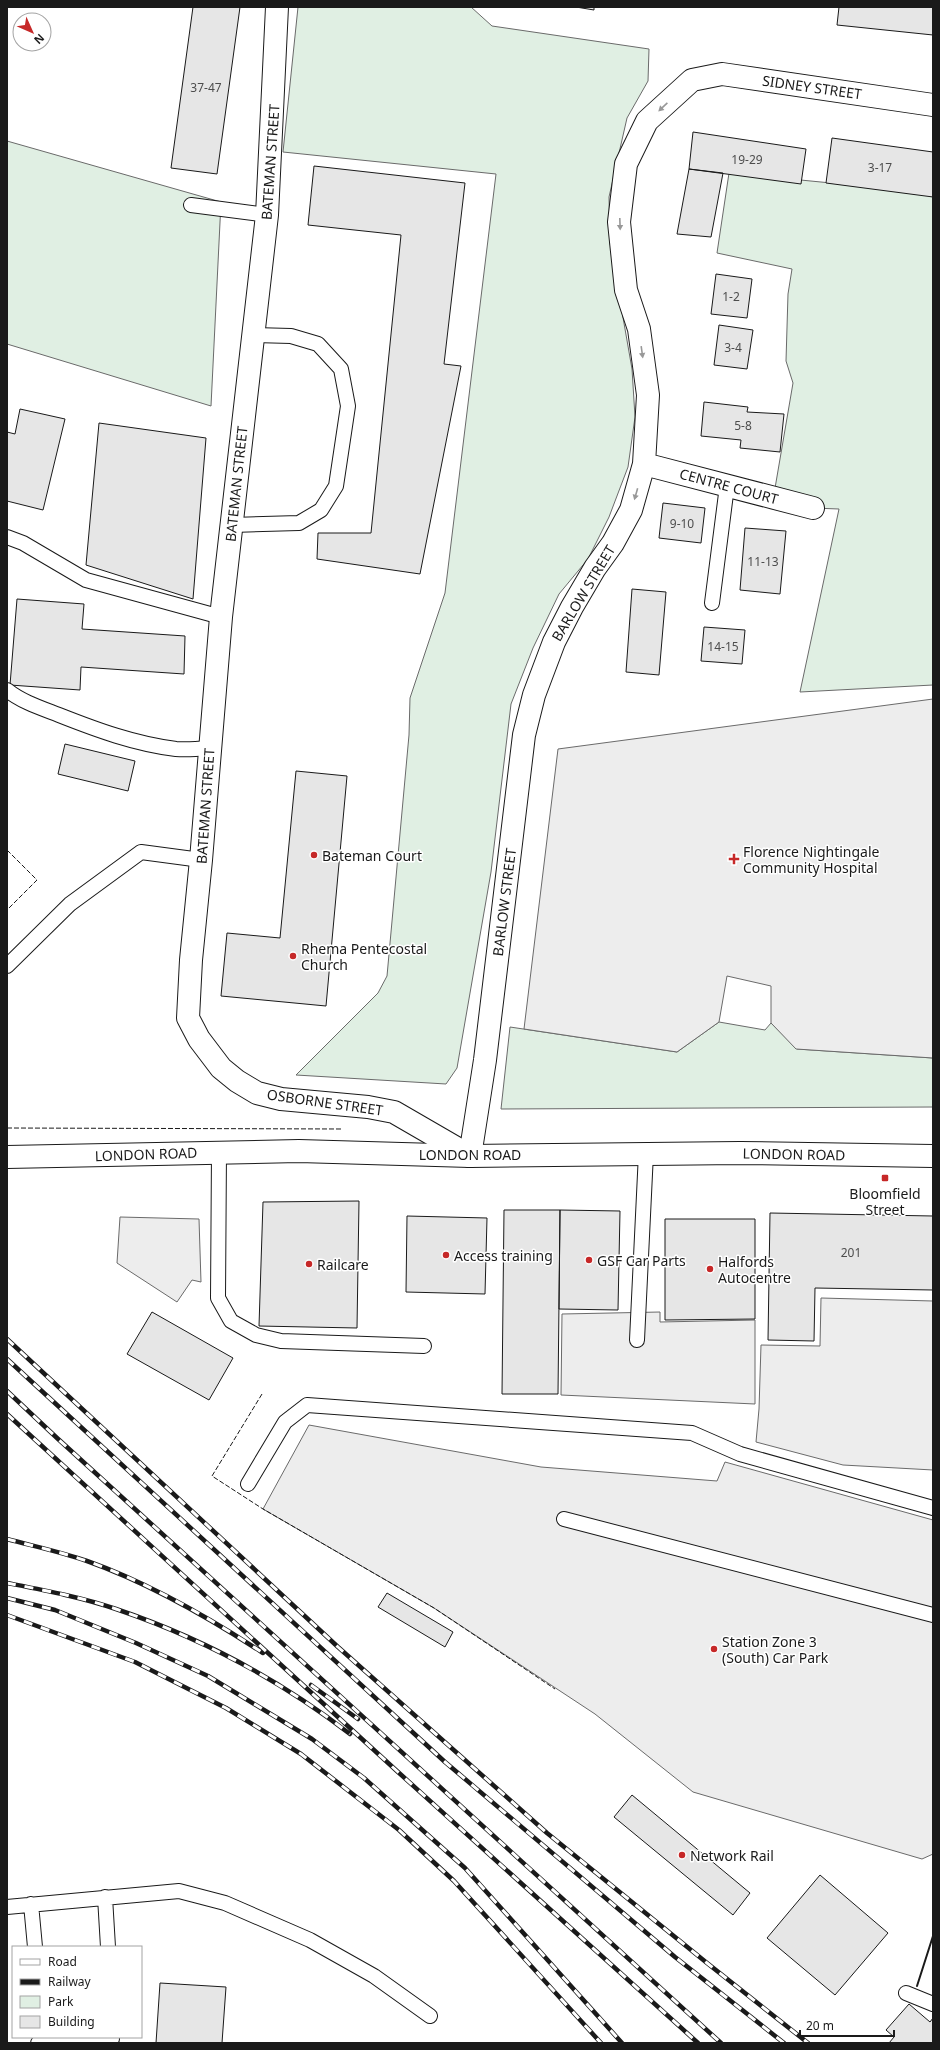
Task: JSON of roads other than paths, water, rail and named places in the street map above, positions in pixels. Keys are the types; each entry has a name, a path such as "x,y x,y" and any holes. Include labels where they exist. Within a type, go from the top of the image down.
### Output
{"street":[{"name":"BATEMAN STREET","path":"191,960 201,860 209,748 221,617 267,215 278,7"},
{"name":"SIDNEY STREET","path":"692,80 722,74 933,105"},
{"name":"BARLOW STREET","path":"470,1156 485,1060 524,735 534,695 554,642 572,607 595,568 613,543 631,510 644,464 648,395 639,329 626,290 619,222 626,164 647,121 692,80"},
{"name":"CENTRE COURT","path":"644,464 813,508"},
{"name":"OSBORNE STREET","path":"191,960 188,1018 209,1054 221,1068 237,1081 257,1093 281,1099 368,1107 394,1112 470,1156"},
{"name":"LONDON ROAD","path":"7,1157 219,1151 299,1151 470,1156 646,1153 933,1156"}],"lane":[{"path":"191,205 267,215"},
{"path":"232,525 299,523 321,510 336,486 348,406 341,369 318,344 291,336 253,335"},
{"path":"712,603 727,486"},
{"path":"7,537 23,543 86,580 221,617"},
{"path":"7,690 15,696 96,730 139,742 177,749 209,748"},
{"path":"7,966 70,904 142,852 201,860"},
{"path":"219,1151 218,1298 231,1321 256,1335 281,1341 424,1346"},
{"path":"637,1340 646,1153"},
{"path":"248,1484 285,1422 307,1405 692,1433 740,1454 933,1508"},
{"path":"564,1519 933,1615"},
{"path":"7,1907 180,1891 226,1903 310,1940 374,1976 430,2016"},
{"path":"105,1897 108,1946"},
{"path":"31,1904 35,1946"},
{"path":"906,1993 933,2004"},
{"path":"38,2043 112,2040"}],"railway":[{"path":"7,1339 338,1647 547,1833 808,2043"},
{"path":"7,1359 445,1762 675,1957 784,2043"},
{"path":"7,1391 721,2043"},
{"path":"7,1414 398,1772 698,2043"},
{"path":"7,1539 87,1561 133,1580 178,1602 263,1653"},
{"path":"7,1583 62,1594 103,1605 147,1620 178,1633 267,1678 323,1714 350,1734"},
{"path":"7,1598 55,1610 136,1643 208,1676 312,1739 364,1778 465,1868 622,2043"},
{"path":"7,1615 135,1662 226,1708 301,1754 399,1830 454,1881 601,2043"},
{"path":"311,1685 358,1719"}],"place":[{"name":"Bateman Court","path":"314,855"},
{"name":"Florence Nightingale Community Hospital","path":"734,859"},
{"name":"Rhema Pentecostal Church","path":"293,956"},
{"name":"Bloomfield Street","path":"885,1178"},
{"name":"Access training","path":"446,1255"},
{"name":"GSF Car Parts","path":"589,1260"},
{"name":"Railcare","path":"309,1264"},
{"name":"Halfords Autocentre","path":"710,1269"},
{"name":"Station Zone 3 (South) Car Park","path":"714,1649"},
{"name":"Network Rail","path":"682,1855"}]}
